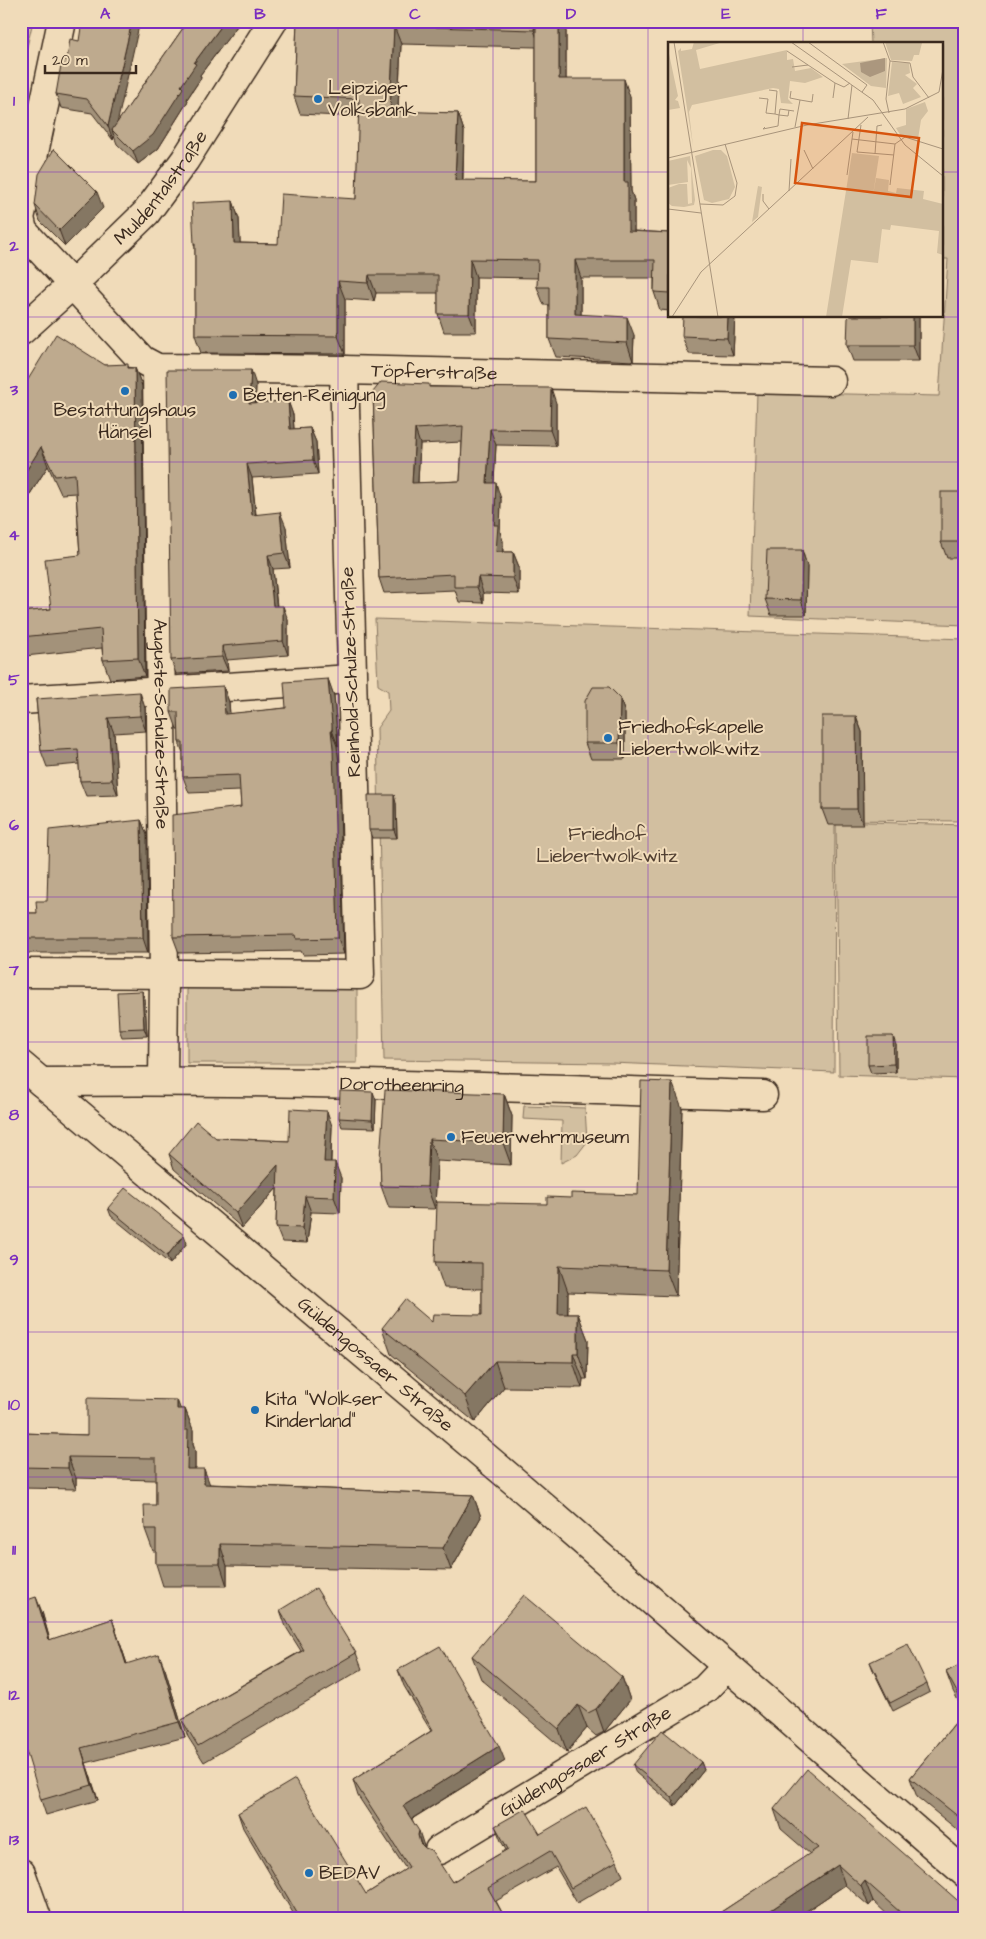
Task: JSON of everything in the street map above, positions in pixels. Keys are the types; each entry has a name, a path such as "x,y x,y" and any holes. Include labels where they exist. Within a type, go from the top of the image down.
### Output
{"street":[{"path":"21,214 62,21"},
{"name":"Muldentalstraße","path":"21,332 146,212 185,160 273,21"},
{"path":"21,222 23,231 142,360 157,368"},
{"name":"Töpferstraße","path":"157,368 344,370 831,381"},
{"name":"Auguste-Schulze-Straße","path":"157,368 164,975 163,1081"},
{"name":"Reinhold-Schulze-Straße","path":"164,975 360,975 344,370"},
{"path":"21,700 351,679"},
{"path":"21,973 164,975"},
{"name":"Dorotheenring","path":"31,1074 163,1081 364,1083 763,1095"},
{"name":"Güldengossaer Straße","path":"31,1074 514,1481 965,1873"},
{"name":"Güldengossaer Straße","path":"439,1850 705,1689 726,1667"},
{"path":"21,1873 37,1918"}],"green space":[{"path":"21,21 33,21 21,73"},
{"path":"870,21 965,21 965,625 750,616 757,392 939,396 948,259 944,259 944,42 871,42"},
{"name":"Friedhof Liebertwolkwitz","path":"375,619 965,639 965,821 835,820 834,1072 611,1063 384,1060 377,728 389,711 388,691 378,685"},
{"path":"836,821 965,825 965,1079 839,1075"},
{"path":"187,984 357,984 357,1063 187,1063"},
{"path":"524,1106 585,1108 587,1142 577,1155 561,1163 562,1121 523,1119"}],"building":[{"path":"82,21 132,21 108,126 87,99 56,94 62,59 67,60 70,39 79,41"},
{"path":"188,21 225,21 194,63 196,64 181,86 183,88 153,135 133,151 112,130"},
{"path":"297,21 535,21 534,30 394,26 390,111 458,113 455,180 536,181 536,21 559,21 559,79 624,79 624,182 628,182 628,231 668,233 668,293 654,292 655,260 575,260 575,314 627,317 627,343 549,339 549,287 537,287 538,260 470,259 469,314 438,314 438,275 369,275 368,283 338,281 338,336 195,335 195,244 192,203 233,201 234,243 278,244 281,194 356,199 359,99 294,96"},
{"path":"54,149 97,192 59,230 35,205 39,174"},
{"path":"683,318 728,318 727,338 682,336"},
{"path":"848,318 913,318 913,345 847,345"},
{"path":"56,334 105,365 128,364 128,368 135,368 138,658 103,660 101,629 21,637 21,612 51,609 45,559 80,555 75,474 55,476 41,447 21,479 21,391"},
{"path":"167,370 251,370 249,403 288,401 290,429 310,428 313,460 247,464 252,515 280,512 284,553 268,555 273,606 283,606 283,641 222,646 222,657 171,660"},
{"path":"381,382 429,384 429,387 551,388 550,430 490,429 487,483 496,483 494,525 498,525 496,552 513,552 513,578 478,577 477,587 454,587 454,574 379,578 373,392","holes":["463,426 460,481 412,483 415,429"]},
{"path":"941,492 965,492 965,542 941,542"},
{"path":"767,550 802,550 801,600 765,599"},
{"path":"328,679 333,748 338,938 297,939 296,935 173,937 172,815 241,807 239,775 183,777 183,742 179,742 178,712 171,712 171,689 223,686 225,714 286,708 284,682"},
{"path":"593,687 609,687 620,698 619,743 585,743 585,701"},
{"path":"140,692 140,716 108,718 112,780 80,781 78,749 41,751 36,699"},
{"path":"822,716 856,716 857,809 822,809"},
{"path":"368,795 394,795 394,830 369,830"},
{"path":"141,820 143,938 21,938 21,913 37,913 36,901 47,901 49,830"},
{"path":"142,991 144,1028 119,1029 117,992"},
{"path":"868,1036 893,1036 894,1064 868,1065"},
{"path":"641,1081 672,1082 666,1270 559,1266 558,1314 578,1314 578,1353 573,1353 573,1362 495,1361 465,1396 382,1328 405,1299 432,1322 433,1314 482,1315 482,1263 435,1262 437,1202 547,1204 547,1197 571,1198 571,1193 638,1195"},
{"path":"385,1090 504,1094 503,1143 429,1139 427,1187 381,1186 380,1158"},
{"path":"340,1091 373,1092 372,1120 339,1118"},
{"path":"290,1109 327,1111 324,1162 335,1162 334,1197 305,1196 302,1228 276,1227 278,1165 236,1213 169,1154 196,1121 216,1138 289,1141"},
{"path":"125,1188 184,1235 167,1256 108,1208"},
{"path":"87,1398 177,1400 177,1409 185,1409 185,1430 188,1430 187,1469 204,1469 204,1484 473,1495 443,1548 220,1544 220,1564 156,1564 156,1529 145,1529 144,1505 156,1505 156,1458 68,1457 68,1468 21,1467 21,1433 87,1435"},
{"path":"316,1588 356,1653 198,1746 182,1720 304,1650 280,1610"},
{"path":"524,1595 622,1677 596,1709 588,1713 578,1705 559,1729 472,1656"},
{"path":"36,1597 49,1640 112,1619 126,1664 159,1654 179,1722 81,1748 92,1785 41,1800 21,1734 21,1602"},
{"path":"908,1644 927,1684 890,1703 870,1662"},
{"path":"440,1646 499,1746 403,1806 419,1831 420,1843 425,1848 431,1850 452,1882 508,1849 495,1826 525,1809 540,1834 586,1807 617,1861 571,1888 550,1851 488,1888 505,1918 300,1918 238,1813 295,1779 366,1894 409,1867 353,1780 433,1730 398,1670"},
{"path":"965,1662 965,1707 946,1672"},
{"path":"965,1711 965,1822 910,1778"},
{"path":"662,1730 701,1762 672,1797 633,1765"},
{"path":"807,1769 964,1906 954,1918 898,1918 901,1913 865,1881 861,1886 838,1865 759,1918 725,1918 721,1912 818,1848 774,1809"}],"place":[{"name":"Leipziger Volksbank","path":"318,99"},
{"name":"Bestattungshaus Hänsel","path":"125,391"},
{"name":"Betten-Reinigung","path":"233,395"},
{"name":"Friedhofskapelle Liebertwolkwitz","path":"608,738"},
{"name":"Feuerwehrmuseum","path":"451,1137"},
{"name":"Kita \"Wolkser Kinderland\"","path":"255,1410"},
{"name":"BEDAV","path":"309,1873"}]}
